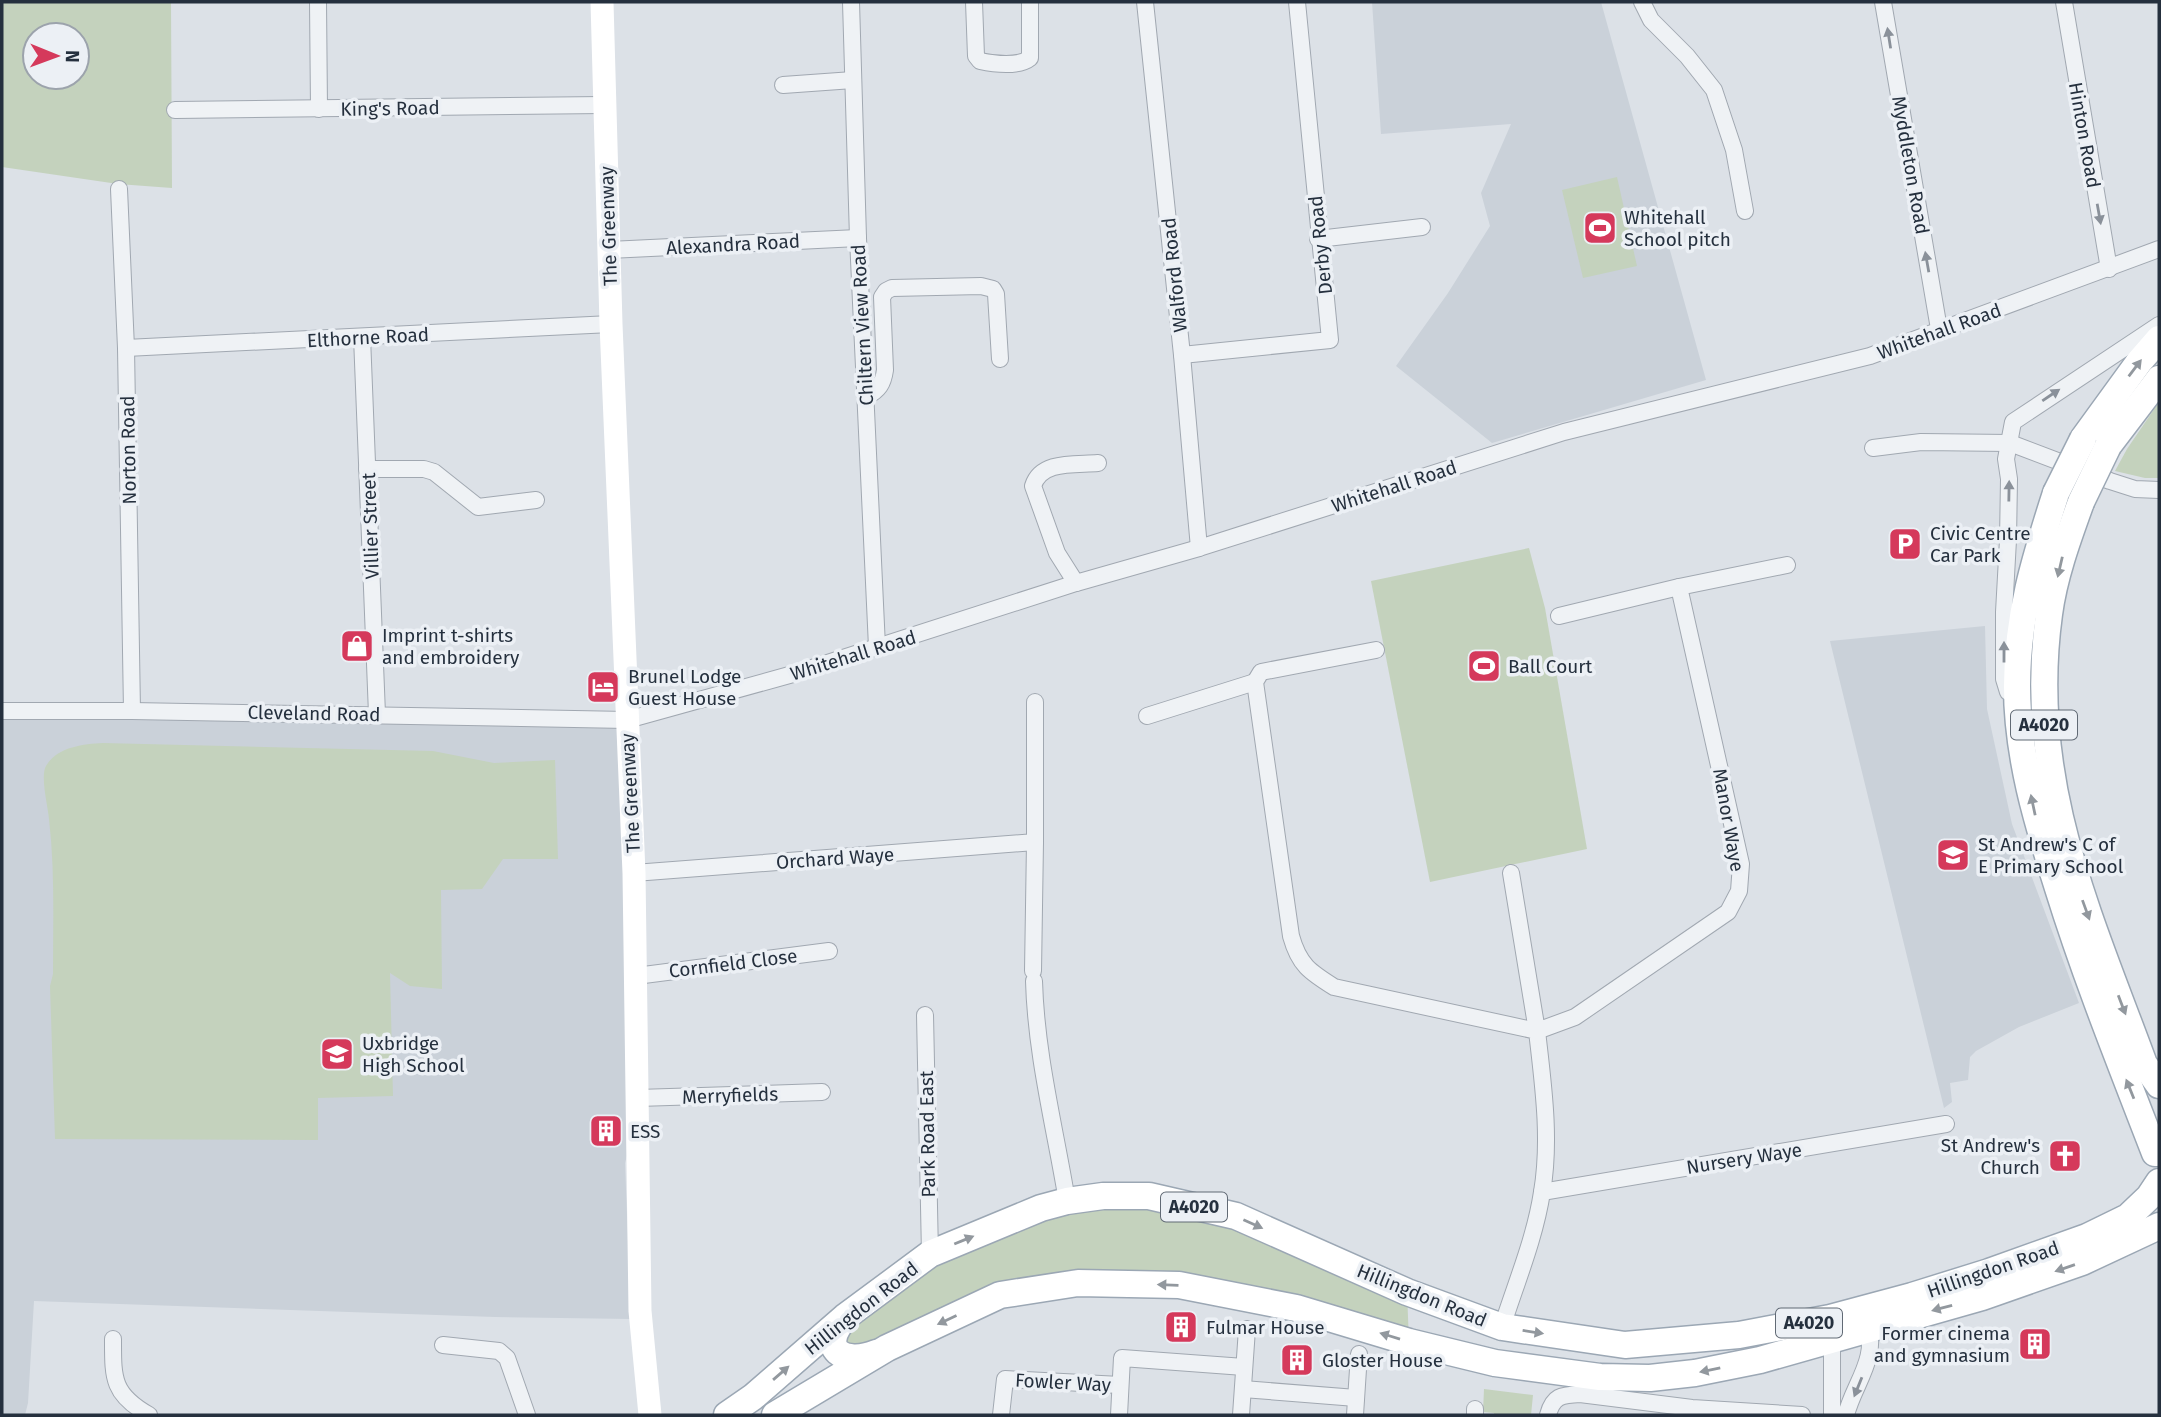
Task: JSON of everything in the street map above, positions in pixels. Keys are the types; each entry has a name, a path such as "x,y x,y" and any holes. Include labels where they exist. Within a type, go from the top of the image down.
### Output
{"main road":[{"name":"A4020","path":"2158,1152 2071,930 2036,818 2020,742 2017,685 2030,574 2139,362 2159,339"},
{"name":"A4020","path":"2096,443 2159,379"},
{"name":"A4020","path":"2068,498 2064,552 2049,612 2044,667 2044,719 2057,810 2070,862 2099,946 2144,1064 2159,1085"},
{"name":"Hillingdon Road","path":"775,1415 887,1348 1000,1295 1079,1283 1179,1285 1296,1308 1409,1342 1496,1363 1600,1377 1650,1378 1695,1373 1760,1360 1831,1329 1866,1319 2087,1237 2128,1217 2149,1197 2159,1182"},
{"name":"Hillingdon Road","path":"727,1415 753,1397 845,1317 930,1254 1041,1208 1103,1196 1149,1196 1236,1216 1408,1292 1502,1327 1625,1345 1831,1329"},
{"name":"Hillingdon Road","path":"1866,1319 1982,1297 2082,1262 2159,1226"},
{"name":"A4020","path":"845,1317 833,1335 833,1345 837,1352 855,1359 887,1348"}],"street":[{"path":"318,2 319,110"},
{"name":"The Greenway","path":"602,2 611,324 634,873 640,1311 650,1415"},
{"name":"Chiltern View Road","path":"851,2 858,238 877,647"},
{"path":"974,2 978,60 989,63 1019,63 1026,61 1032,53 1030,2"},
{"name":"Walford Road","path":"1145,2 1199,548"},
{"name":"Derby Road","path":"1182,355 1330,340 1318,239 1297,2"},
{"path":"1642,2 1651,20 1687,56 1714,90 1734,150 1745,211"},
{"name":"Myddleton Road","path":"1883,2 1939,329"},
{"name":"Hinton Road","path":"2064,2 2109,269"},
{"path":"783,85 853,80"},
{"name":"King's Road","path":"175,110 604,105"},
{"name":"Norton Road","path":"119,189 126,348 132,710"},
{"path":"1318,239 1422,227"},
{"name":"Alexandra Road","path":"609,250 858,238"},
{"name":"Whitehall Road","path":"627,720 793,674 1564,432 1870,356 2159,249"},
{"path":"866,397 876,391 883,382 885,370 882,296 886,290 892,288 981,286 993,289 996,293 1000,359"},
{"name":"Elthorne Road","path":"126,348 611,324"},
{"path":"2020,742 2004,679 2008,503 2006,459 2013,422 2159,325"},
{"name":"Villier Street","path":"362,337 377,714"},
{"path":"1873,448 1921,442 2010,443 2134,489 2159,489"},
{"path":"1076,583 1057,554 1033,486 1039,474 1050,467 1098,463"},
{"path":"367,469 424,469 434,472 478,507 536,500"},
{"path":"1559,616 1679,587 1787,565"},
{"name":"Manor Waye","path":"1537,1031 1575,1017 1713,924 1728,912 1739,891 1741,864 1679,587"},
{"path":"1376,650 1261,672 1255,682 1291,936 1297,956 1311,972 1334,986 1537,1031"},
{"path":"1147,716 1255,682"},
{"path":"1035,702 1035,1014 1067,1201"},
{"name":"Cleveland Road","path":"2,711 132,710 627,720"},
{"name":"Orchard Waye","path":"634,873 1035,842"},
{"path":"1502,1327 1531,1237 1542,1192 1546,1120 1537,1031 1511,873"},
{"name":"Cornfield Close","path":"636,976 829,951"},
{"name":"Park Road East","path":"925,1015 930,1254"},
{"name":"Merryfields","path":"638,1098 821,1092"},
{"name":"Nursery Waye","path":"1542,1192 1946,1124"},
{"path":"1846,1415 1868,1359 1866,1319"},
{"path":"1241,1415 1247,1329"},
{"path":"1831,1329 1832,1415"},
{"path":"113,1339 113,1375 117,1386 134,1406 149,1415"},
{"path":"443,1345 499,1351 507,1358 527,1415"},
{"path":"1354,1415 1359,1354"},
{"name":"Fowler Way","path":"1119,1415 1122,1359 1244,1367"},
{"name":"Fowler Way","path":"1001,1415 1005,1379 1120,1385"},
{"path":"1243,1389 1356,1398"},
{"path":"1548,1415 1551,1404 1563,1395 1580,1394 1691,1412 1802,1415"}],"shaded area":[{"path":"1372,2 1601,2 1706,380 1492,443 1396,366 1448,293 1490,226 1481,193 1511,124 1381,134"},
{"name":"St Andrew's C of E Primary School","path":"1985,626 1987,709 2012,824 2079,1003 2019,1027 1976,1051 1970,1057 1968,1080 1950,1083 1952,1102 1944,1108 1830,641"},
{"name":"Uxbridge High School","path":"2,711 627,720 638,1114 625,1163 631,1319 34,1301 25,1415 2,1415"}],"green space":[{"path":"2,2 171,2 172,188 118,184 2,167"},
{"name":"Whitehall School pitch","path":"1617,177 1637,266 1583,278 1562,190"},
{"path":"2159,402 2159,478 2145,478 2115,471 2127,449"},
{"path":"1529,548 1545,608 1587,849 1430,882 1371,581"},
{"path":"103,743 433,751 494,763 555,760 558,859 503,859 482,889 441,890 442,989 410,986 390,973 393,1096 318,1098 318,1140 55,1139 50,986 53,974 53,877 44,771 51,760 64,751"},
{"path":"1149,1196 1407,1292 1409,1342 1179,1285 1000,1295 855,1358 838,1326 930,1254 1041,1208"},
{"path":"1484,1389 1533,1395 1531,1415 1494,1415 1483,1412"}],"place":[{"name":"Whitehall School pitch","path":"1600,228"},
{"name":"Civic Centre Car Park","path":"1905,544"},
{"name":"Imprint t-shirts and embroidery","path":"357,646"},
{"name":"Ball Court","path":"1484,666"},
{"name":"Brunel Lodge Guest House","path":"603,687"},
{"name":"St Andrew's C of E Primary School","path":"1953,855"},
{"name":"Uxbridge High School","path":"337,1054"},
{"name":"ESS","path":"606,1131"},
{"name":"St Andrew's Church","path":"2065,1156"},
{"name":"Fulmar House","path":"1181,1327"},
{"name":"Former cinema and gymnasium","path":"2035,1344"},
{"name":"Gloster House","path":"1297,1360"}]}
